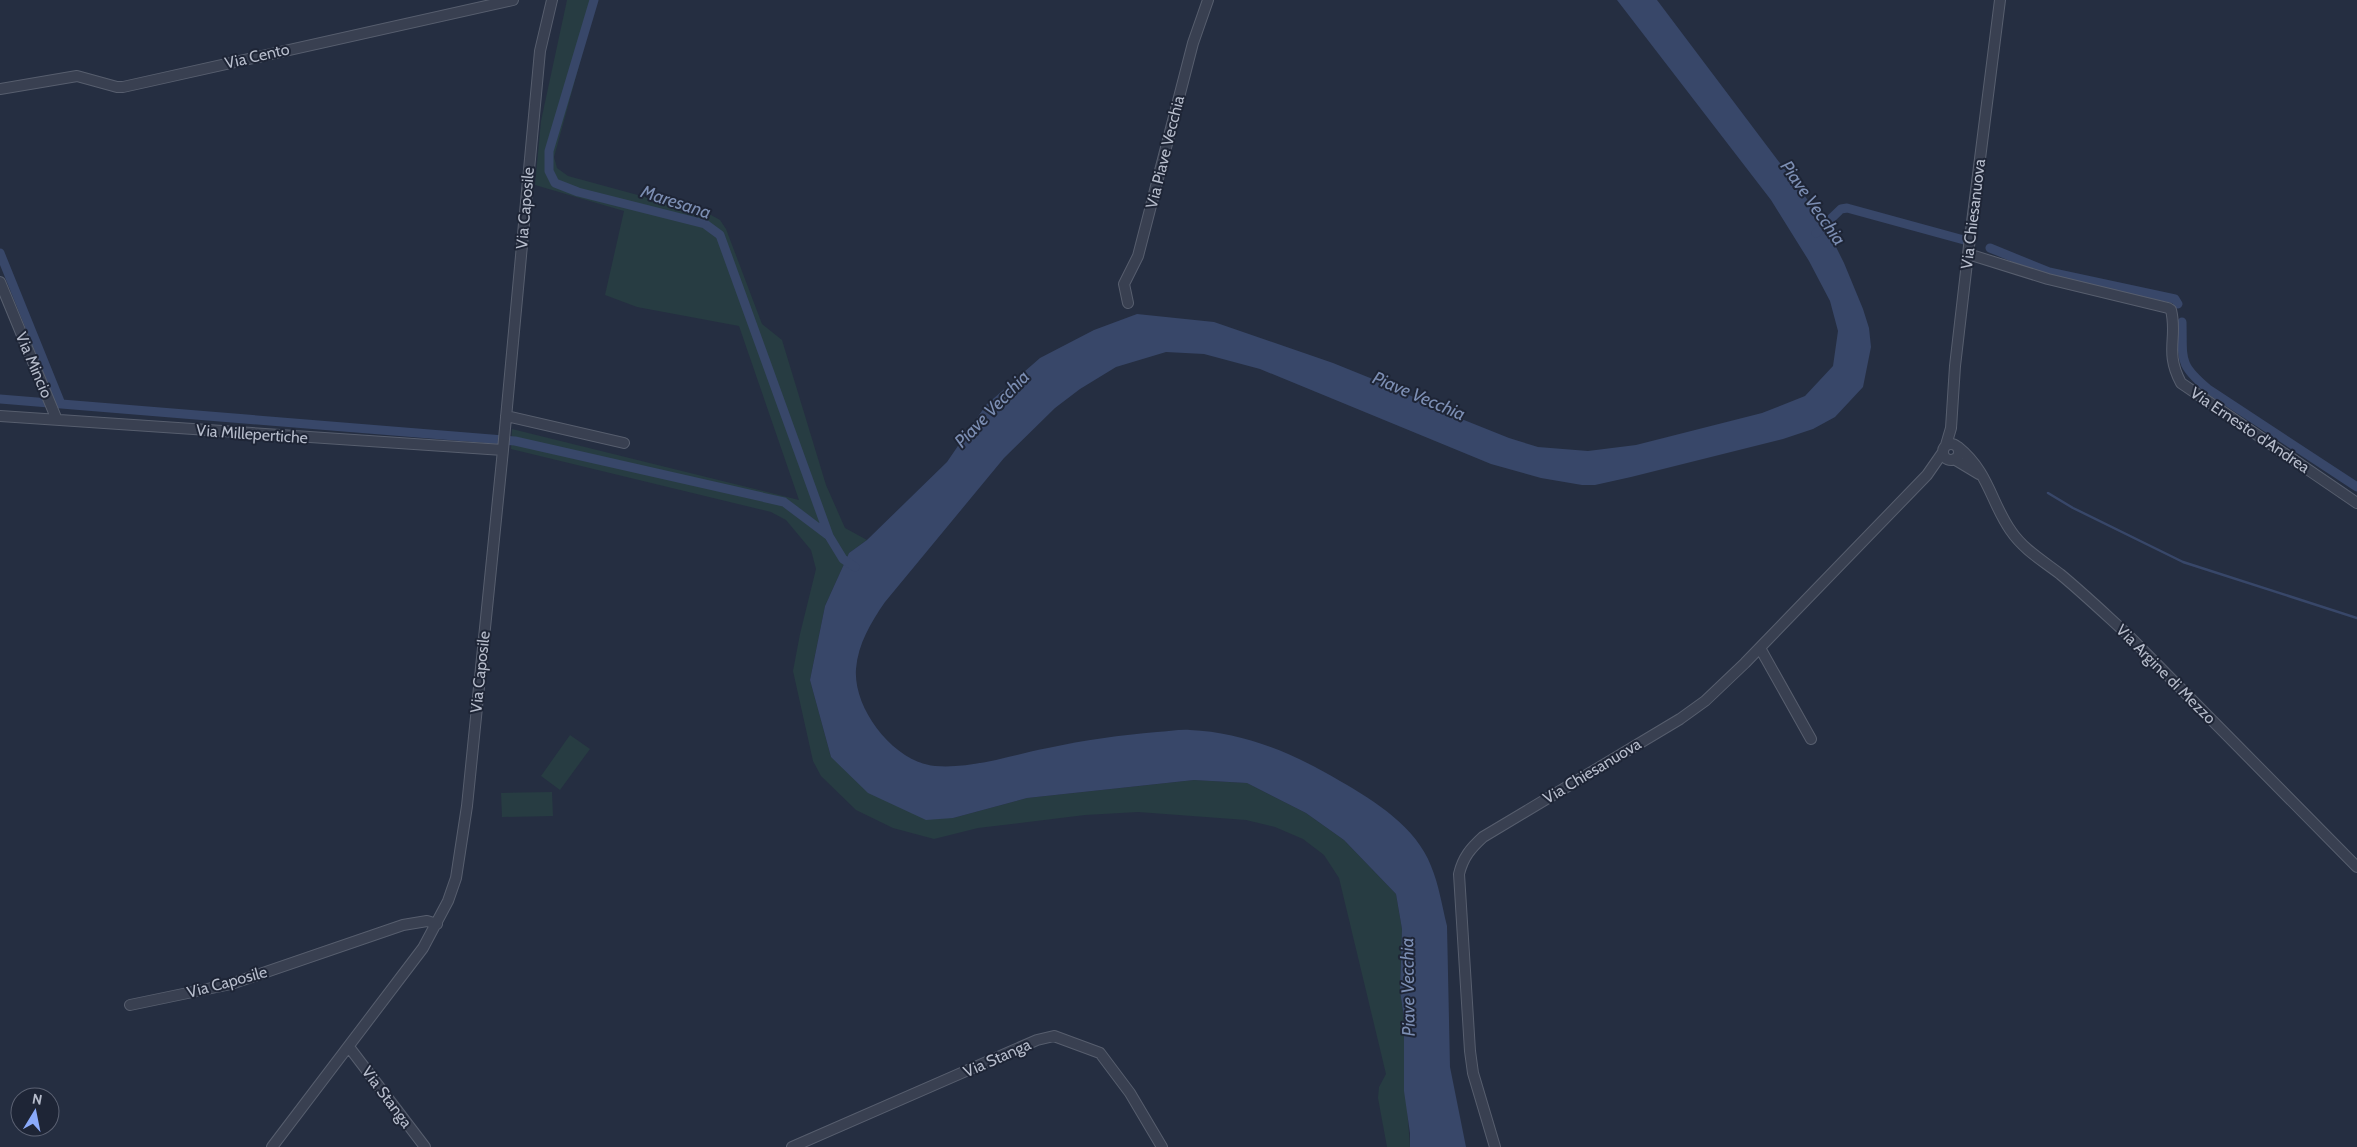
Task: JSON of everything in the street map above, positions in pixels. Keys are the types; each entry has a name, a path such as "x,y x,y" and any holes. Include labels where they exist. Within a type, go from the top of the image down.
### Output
{"street":[{"name":"Via Cento","path":"0,90 77,76 117,88 123,87 514,0"},
{"name":"Via Caposile","path":"272,1147 423,948 437,924 456,878 465,831 540,50 552,0"},
{"name":"Via Piave Vecchia","path":"1128,303 1124,284 1138,256 1193,43 1208,0"},
{"name":"Via Chiesanuova","path":"1495,1147 1473,1073 1470,1051 1459,891 1459,874 1462,862 1469,849 1483,836 1692,711 1716,691 1927,475 1951,447 1956,366 1968,254 2000,0"},
{"name":"Via Ernesto d'Andrea","path":"1968,254 2056,282 2168,308 2171,310 2173,320 2171,359 2181,383 2357,503"},
{"name":"Via Mincio","path":"0,282 56,416"},
{"name":"Via Millepertiche","path":"0,416 56,416 503,447"},
{"path":"506,416 624,443"},
{"path":"1951,447 1959,453 1953,460 1984,477"},
{"name":"Via Argine di Mezzo","path":"1951,447 1970,458 1984,477 2010,531 2024,546 2087,597 2126,633 2357,867"},
{"name":"Via Chiesanuova","path":"1927,475 1944,467 1953,460"},
{"path":"1760,648 1811,739"},
{"name":"Via Caposile","path":"130,1005 231,984 403,925 427,922 437,924"},
{"name":"Via Stanga","path":"792,1147 1038,1040 1054,1036 1100,1052 1130,1093 1162,1147"},
{"name":"Via Stanga","path":"349,1047 425,1147"}],"green space":[{"path":"567,0 597,0 554,157 557,168 568,176 711,215 720,220 726,229 762,324 782,340 826,485 845,528 867,540 849,553 825,606 810,680 831,757 953,818 1027,798 1194,780 1247,783 1306,813 1344,840 1396,894 1402,929 1400,991 1404,1018 1404,1066 1410,1147 1387,1147 1378,1098 1379,1087 1386,1074 1339,878 1324,855 1303,839 1275,827 1246,820 1138,812 1085,815 978,828 934,839 893,828 856,810 821,776 813,761 793,671 816,569 811,550 786,520 771,512 511,449 512,429 799,500 739,326 637,307 605,295 624,211 535,185 541,121"},
{"path":"570,735 590,749 560,790 541,776"},
{"path":"552,792 553,816 502,817 501,793"}],"water":[{"name":"Piave Vecchia","path":"1617,0 1657,0 1813,207 1826,227 1844,263 1863,309 1869,328 1871,347 1863,387 1835,417 1813,429 1783,439 1631,477 1595,485 1582,485 1541,478 1491,464 1260,369 1204,354 1166,352 1116,367 1080,389 1055,408 1004,458 885,602 866,634 857,660 857,684 861,700 869,716 891,744 905,755 920,762 935,766 963,765 1102,738 1182,730 1210,732 1229,735 1268,746 1305,762 1353,789 1393,816 1415,839 1431,866 1447,926 1450,1067 1466,1147 1410,1147 1404,1091 1404,1018 1400,991 1402,929 1396,894 1344,840 1306,813 1247,783 1194,780 1027,798 953,818 926,820 868,793 831,757 810,680 825,606 849,553 867,540 947,462 986,405 1040,358 1094,330 1137,314 1214,322 1333,363 1385,384 1459,418 1509,438 1538,447 1588,451 1636,445 1762,413 1805,396 1833,366 1838,331 1830,301 1809,261 1771,200"}],"waterway":[{"name":"Maresana","path":"594,0 549,151 549,171 555,183 578,192 705,224 720,235 829,536"},
{"name":"Piave Vecchia","path":"1816,233 1841,209 1847,208 1964,240"},
{"path":"1990,248 2049,272 2175,299 2178,304"},
{"path":"0,253 61,404"},
{"path":"2182,322 2184,360 2198,381 2357,487"},
{"path":"0,399 515,441 784,502 829,536 843,559 855,567"},
{"path":"2048,493 2073,508 2183,562 2357,618"}]}
